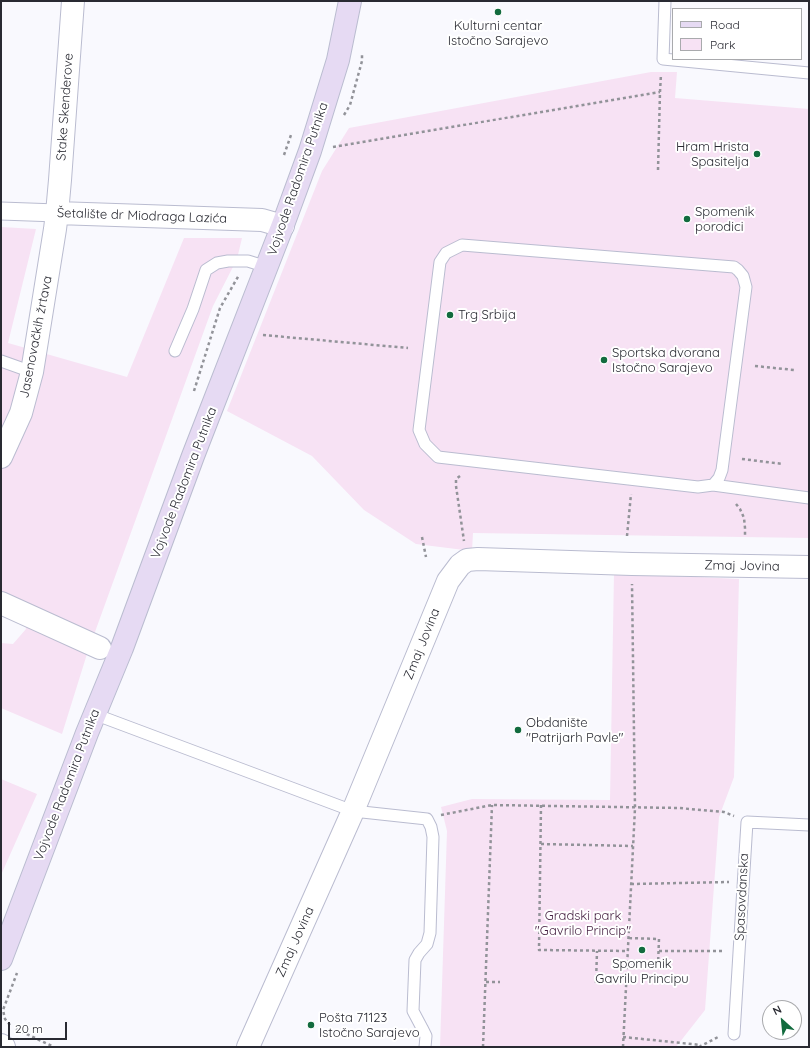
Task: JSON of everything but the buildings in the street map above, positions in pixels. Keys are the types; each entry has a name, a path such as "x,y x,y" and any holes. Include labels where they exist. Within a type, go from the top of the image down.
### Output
{"main road":[{"name":"Vojvode Radomira Putnika","path":"3,953 94,714 122,648 283,226 310,151 338,60 350,1"}],"street":[{"name":"Stake Skenderove","path":"57,213 73,1"},
{"name":"Šetalište dr Miodraga Lazića","path":"1,211 262,220 283,226"},
{"name":"Jasenovačkih žrtava","path":"1,457 20,413 32,372 57,213"},
{"name":"Zmaj Jovina","path":"252,1046 353,811 448,581 460,565 467,560 478,559 632,564 809,567"},
{"path":"1,602 100,648"}],"lane":[{"path":"666,1 662,59 809,74"},
{"path":"713,485 719,478 722,470 746,287 743,276 738,270 734,267 462,245 446,253 440,262 419,430 425,444 438,457 698,487 713,485 809,498"},
{"path":"175,351 193,309 206,270 217,263 228,261 248,261 267,267"},
{"path":"1,361 32,372"},
{"path":"94,714 353,811 427,819 433,836 430,933 427,944 415,960 413,1012 426,1036 425,1047"},
{"path":"747,822 809,825"},
{"name":"Spasovdanska","path":"734,1034 747,822"}],"path":[{"path":"327,148 660,92 658,170"},
{"path":"262,335 408,348"},
{"path":"755,366 794,370"},
{"path":"742,459 783,464"},
{"path":"464,474 460,475 456,479 464,537"},
{"path":"627,536 631,490"},
{"path":"733,500 740,509 744,518 745,538"},
{"path":"422,537 426,557"},
{"path":"623,1047 635,808 632,564"},
{"path":"427,819 492,805 541,805 679,808 724,812 747,822"},
{"path":"483,1047 492,805"},
{"path":"541,805 539,950 628,951"},
{"path":"541,844 633,846"},
{"path":"631,884 743,882"},
{"path":"627,965 658,965 659,951 659,939 628,938"},
{"path":"596,983 597,951"},
{"path":"659,951 739,951"},
{"path":"486,982 500,982"},
{"path":"623,1037 700,1046 721,1036 734,1034"}],"green space":[{"path":"651,72 677,72 675,98 809,109 809,538 473,533 472,551 416,544 364,510 312,456 227,411 322,171 349,128"},
{"path":"1,227 36,229 8,343 127,377 184,238 242,238 237,259 213,306 87,654 62,734 1,708 1,643 13,644 26,629 24,617 1,599"},
{"name":"Gradski park \"Gavrilo Princip\"","path":"614,573 739,579 734,777 719,817 705,1010 676,1047 440,1047 447,831 441,807 472,799 610,800"},
{"path":"1,779 37,794 1,875"}],"place":[{"name":"Kulturni centar Istočno Sarajevo","path":"498,12"},
{"name":"Hram Hrista Spasitelja","path":"757,154"},
{"name":"Spomenik porodici","path":"687,219"},
{"name":"Trg Srbija","path":"450,315"},
{"name":"Sportska dvorana Istočno Sarajevo","path":"604,360"},
{"name":"Obdanište \"Patrijarh Pavle\"","path":"518,730"},
{"name":"Spomenik Gavrilu Principu","path":"642,950"},
{"name":"Pošta 71123 Istočno Sarajevo","path":"311,1025"}]}
